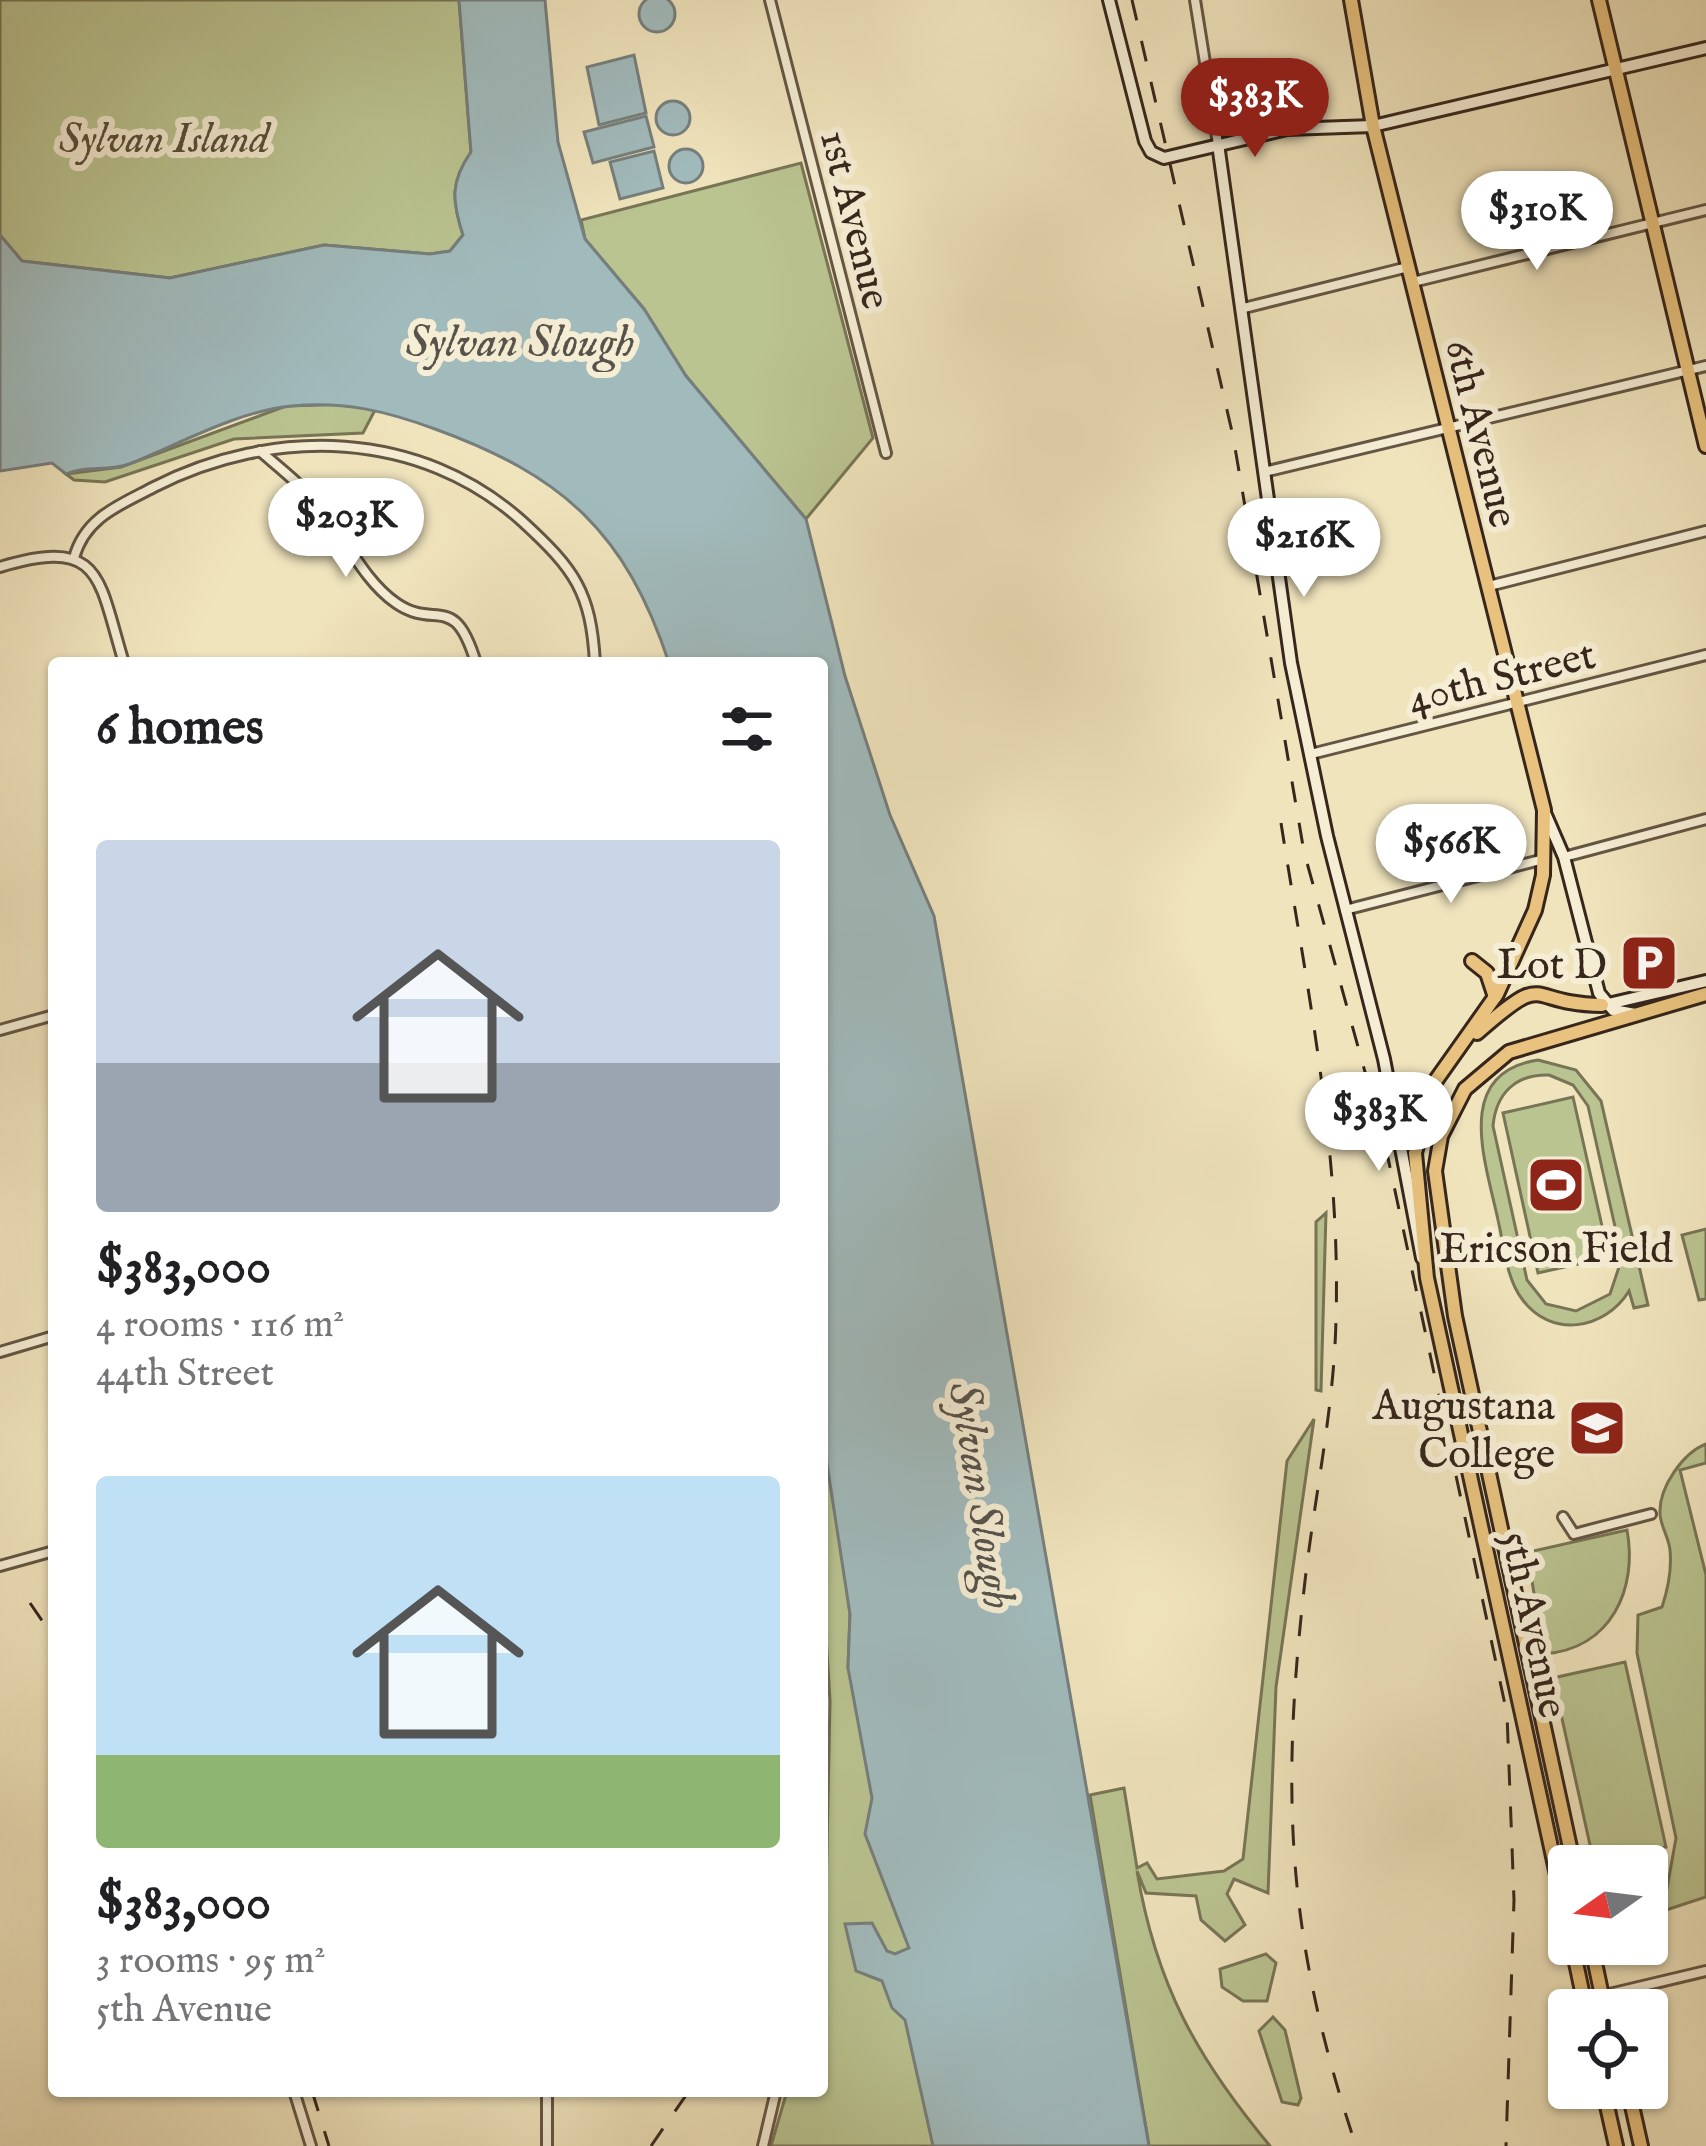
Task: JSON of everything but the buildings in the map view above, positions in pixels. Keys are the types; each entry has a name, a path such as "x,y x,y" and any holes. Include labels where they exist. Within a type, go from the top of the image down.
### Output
{"main road":[{"name":"6th Avenue","path":"1351,0 1373,126 1544,810 1544,859 1534,910 1495,997 1454,1054"},
{"path":"1599,0 1706,446"},
{"path":"1472,961 1487,973 1495,997"},
{"path":"1454,1054 1521,995 1541,991 1604,1005"},
{"path":"1638,1014 1706,994"},
{"name":"5th Avenue","path":"1570,1845 1440,1226 1435,1171 1441,1136 1456,1104 1479,1074 1509,1052 1638,1014"},
{"name":"5th Avenue","path":"1454,1054 1434,1083 1416,1136 1427,1278 1550,1845"},
{"path":"1608,2109 1616,2146"},
{"path":"1632,2109 1640,2146"}],"street":[{"name":"1st Avenue","path":"770,0 886,453"},
{"path":"1109,0 1151,152 1169,158 1287,129 1373,126 1706,48"},
{"path":"1195,0 1244,308 1286,633 1345,910 1384,1059 1427,1278"},
{"path":"1412,282 1706,210"},
{"path":"1244,308 1408,267"},
{"path":"1264,472 1706,366"},
{"path":"259,450 320,506 398,605 416,613 441,612 460,626 473,657"},
{"path":"74,557 88,528 110,509 223,457 259,450 377,450 452,471 479,484 575,574 589,609 594,657"},
{"path":"1489,586 1706,531"},
{"path":"0,567 41,554 74,557 101,588 122,657"},
{"name":"40th Street","path":"1311,754 1706,655"},
{"name":"6th Avenue","path":"1544,810 1564,856 1604,1005"},
{"path":"1564,856 1706,819"},
{"path":"1345,910 1544,859"},
{"path":"1604,1005 1706,981"},
{"path":"1604,1005 1638,1014"},
{"path":"0,1030 48,1017"},
{"path":"0,1352 48,1338"},
{"path":"1563,1517 1574,1534 1651,1514"},
{"path":"0,1566 48,1554"},
{"path":"1649,1989 1706,1971"},
{"path":"296,2097 311,2146"},
{"path":"547,2097 548,2146"},
{"path":"764,2146 775,2097"}],"green space":[{"name":"Sylvan Island","path":"0,0 459,0 471,152 455,192 463,235 450,251 430,254 324,245 170,278 22,261 0,235"},
{"path":"801,163 873,438 806,519 686,376 644,309 585,239 581,220"},
{"path":"347,404 375,410 363,433 234,439 105,482 74,480 66,474 121,467 286,406"},
{"path":"1538,1060 1576,1070 1601,1101 1648,1305 1634,1308 1629,1291 1619,1304 1592,1321 1562,1324 1534,1312 1517,1291 1487,1173 1481,1124 1484,1101 1494,1082 1511,1068","holes":["1549,1075 1573,1085 1588,1106 1622,1258 1610,1294 1576,1311 1546,1304 1527,1280 1493,1126 1503,1095 1518,1082"]},
{"name":"Ericson Field","path":"1573,1097 1609,1257 1538,1273 1503,1113"},
{"path":"1326,1213 1321,1391 1316,1390 1316,1222"},
{"path":"1706,1229 1706,1299 1699,1300 1682,1235"},
{"path":"1314,1419 1276,1687 1268,1893 1234,1879 1227,1894 1245,1925 1225,1941 1201,1920 1196,1896 1146,1893 1137,1871 1156,1950 1183,2018 1221,2082 1270,2146 1149,2146 1090,1795 1124,1788 1137,1868 1147,1863 1157,1879 1224,1871 1243,1859 1287,1461"},
{"path":"828,1444 850,1614 848,1668 926,1943 939,2146 771,2146 785,2097 828,2097"},
{"path":"1706,1444 1706,1463 1680,1470 1706,1575 1706,1897 1668,1909 1676,1838 1637,1653 1638,1615 1662,1607 1670,1550 1661,1503 1668,1482 1697,1448"},
{"path":"1627,1530 1628,1574 1615,1612 1587,1641 1544,1654 1528,1557 1533,1551"},
{"path":"1625,1662 1666,1845 1590,1845 1553,1678"},
{"path":"1266,1954 1276,1963 1267,2001 1243,2001 1222,1987 1220,1969"},
{"path":"1273,2017 1285,2030 1301,2098 1298,2105 1282,2102 1259,2031"}],"water":[{"path":"647,-1 667,-1 674,7 674,21 664,31 650,31 640,21 640,7"},
{"name":"Sylvan Slough","path":"459,0 545,0 558,142 585,239 644,309 686,376 806,519 845,676 890,815 934,916 1149,2146 933,2146 905,2020 892,2008 882,1981 856,1971 845,1924 872,1923 887,1951 895,1954 909,1948 865,1834 872,1798 848,1668 850,1614 828,1471 828,657 667,657 632,578 584,514 554,489 480,447 382,412 329,405 271,409 121,466 66,474 52,463 0,471 0,235 22,261 170,278 324,245 430,254 450,251 463,235 455,192 471,152"},
{"path":"634,55 646,113 599,125 587,67"},
{"path":"673,101 685,106 690,118 685,130 673,135 661,130 656,118 661,106"},
{"path":"646,116 654,147 593,163 584,132"},
{"path":"686,149 698,154 703,166 698,178 686,183 674,178 669,166 674,154"},
{"path":"654,151 663,188 620,199 610,162"}],"railway":[{"path":"1132,0 1233,436 1304,852 1385,1144 1507,1714 1514,1900 1506,2146"},
{"path":"1281,823 1328,1132 1336,1257 1332,1386 1297,1659 1292,1800 1295,1867 1315,2001 1356,2146"},
{"path":"30,1603 48,1629"},
{"path":"314,2097 329,2146"},
{"path":"651,2146 685,2097"}],"place":[{"name":"Lot D","path":"1649,963"},
{"name":"Ericson Field","path":"1556,1185"},
{"name":"Augustana College","path":"1597,1428"}]}
